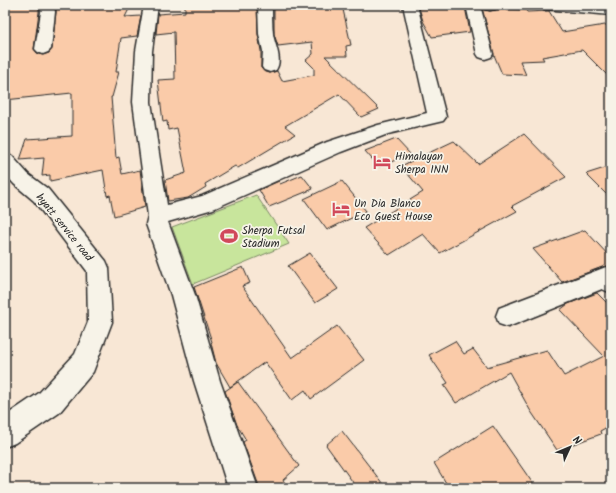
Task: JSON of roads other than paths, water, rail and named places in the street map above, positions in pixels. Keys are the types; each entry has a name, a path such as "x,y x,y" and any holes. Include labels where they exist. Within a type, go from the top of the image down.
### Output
{"street":[{"path":"43,49 48,12 47,5"},
{"path":"151,5 144,50 142,102 158,224 183,295 207,381 243,488"},
{"path":"265,5 266,34 271,51 270,68"},
{"path":"158,216 206,203 334,147 384,129 436,117 410,5"},
{"path":"473,5 485,54"},
{"path":"544,5 611,11"},
{"name":"hyatt service road","path":"5,161 21,179 41,195 98,268 100,322 84,363 49,403 5,433"},
{"path":"508,316 606,277 611,283"}],"place":[{"name":"Himalayan Sherpa INN","path":"382,162"},
{"name":"Un Dia Blanco Eco Guest House","path":"341,209"},
{"name":"Sherpa Futsal Stadium","path":"229,236"}]}
